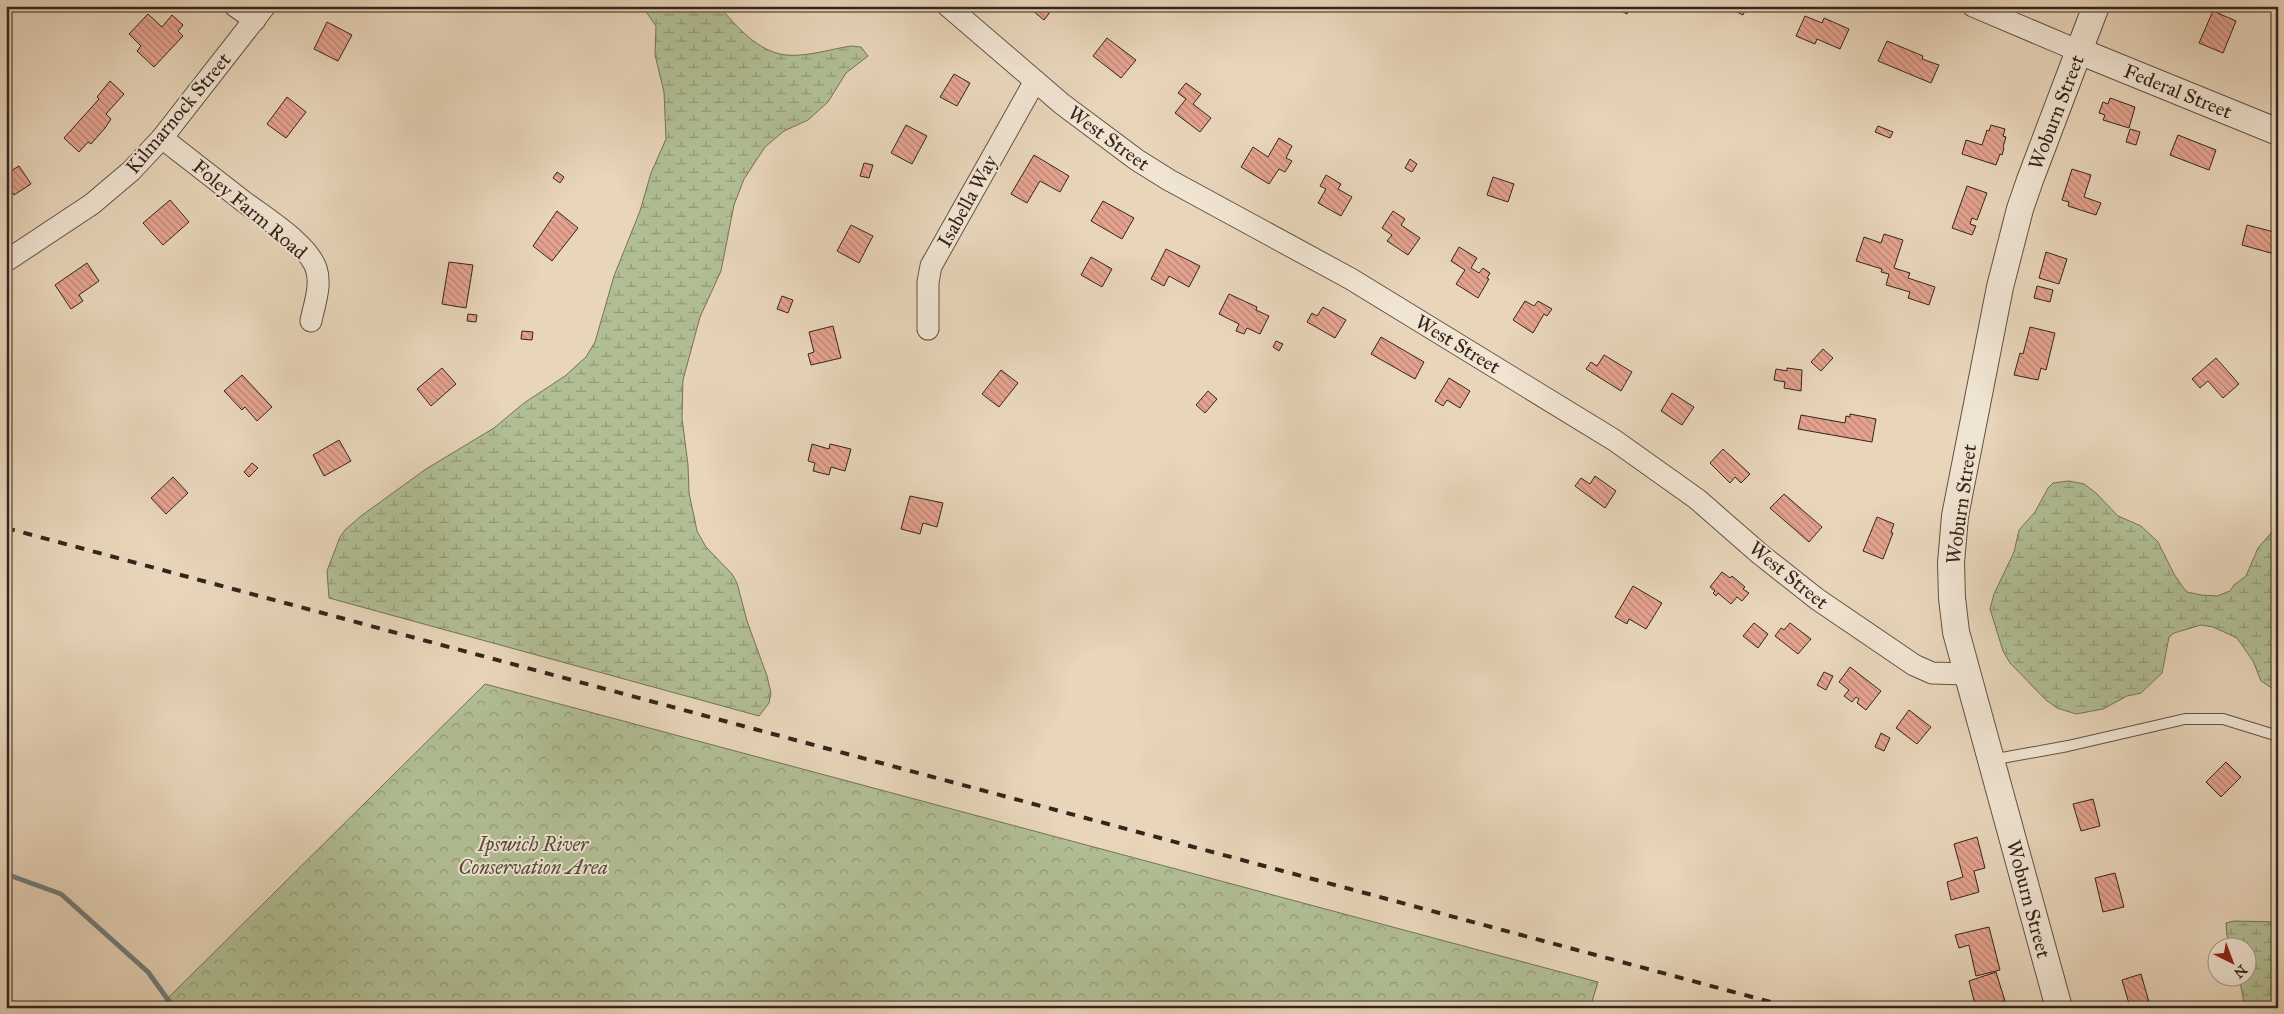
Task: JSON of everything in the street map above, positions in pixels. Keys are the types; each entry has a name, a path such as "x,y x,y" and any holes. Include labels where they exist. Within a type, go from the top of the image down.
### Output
{"street":[{"path":"234,6 260,13"},
{"name":"West Street","path":"948,6 1035,81 1102,135 1169,180 1351,279 1656,468 1708,508 1760,554 1817,599 1914,665 1932,673 1967,674"},
{"path":"1973,6 2079,50"},
{"name":"Woburn Street","path":"2059,1008 1956,632 1952,598 1951,563 1955,516 1986,354 2010,244 2030,180 2096,6"},
{"name":"Kilmarnock Street","path":"6,261 103,195 131,171 162,138 260,13"},
{"name":"Federal Street","path":"2079,50 2278,132"},
{"name":"Isabella Way","path":"928,329 928,282 931,266 1035,81"},
{"name":"Foley Farm Road","path":"162,138 287,235 306,253 316,268 318,278 318,290 311,321"}],"lane":[{"path":"1990,760 2068,746 2185,719 2223,719 2278,736"}],"green space":[{"path":"642,6 719,6 748,37 776,53 802,55 851,46 861,47 868,56 846,73 828,102 808,120 784,131 765,147 744,179 734,205 721,271 700,317 683,380 682,418 688,465 689,493 697,531 706,547 732,574 737,583 747,621 767,676 771,693 769,703 759,716 329,598 327,571 340,537 345,530 361,516 426,469 494,428 524,403 565,376 586,357 595,342 614,276 640,211 651,173 666,139 664,92 655,55 656,26"},
{"path":"2069,481 2084,484 2096,493 2118,516 2141,526 2158,542 2174,574 2187,592 2201,595 2217,596 2230,591 2234,585 2246,576 2258,548 2278,525 2278,692 2261,681 2253,661 2237,638 2213,627 2201,625 2174,633 2169,637 2162,673 2141,693 2127,696 2103,709 2076,714 2057,708 2046,700 2010,663 2003,651 1990,609 1994,594 2014,552 2019,530 2035,512 2048,488 2053,483"},
{"name":"Ipswich River Conservation Area","path":"485,684 1598,982 1590,1008 169,1008 162,1004"},
{"path":"2234,921 2278,922 2278,1008 2245,1008 2241,986 2256,986 2256,936 2227,936 2226,923"}],"building":[{"path":"1027,6 1055,6 1044,20"},
{"path":"1615,6 1631,6 1627,14 1615,8"},
{"path":"1725,6 1747,6 1743,15"},
{"path":"2213,11 2236,21 2223,53 2199,43"},
{"path":"148,14 162,27 172,15 183,25 178,31 183,36 154,67 137,51 141,46 129,34"},
{"path":"1805,16 1822,23 1824,18 1849,29 1840,49 1817,39 1815,44 1796,36"},
{"path":"327,22 352,35 338,61 314,49"},
{"path":"1107,38 1136,60 1121,78 1093,56"},
{"path":"1887,41 1923,56 1922,59 1939,65 1931,83 1878,61"},
{"path":"954,74 970,83 957,106 940,97"},
{"path":"110,81 124,94 106,114 111,119 105,128 91,144 88,142 79,152 64,138 99,99 97,97"},
{"path":"1186,83 1201,94 1193,104 1211,118 1200,132 1175,113 1186,99 1178,93"},
{"path":"287,97 306,112 286,138 267,124"},
{"path":"2110,98 2135,107 2129,128 2103,120 2105,115 2099,113 2103,102 2108,104"},
{"path":"906,125 927,136 912,164 891,153"},
{"path":"1991,125 2005,129 2003,136 2006,137 2002,155 2000,154 1996,165 1962,154 1966,140 1982,145 1987,130 1989,131"},
{"path":"1878,126 1893,132 1890,138 1875,132"},
{"path":"2130,129 2140,132 2136,145 2126,142"},
{"path":"2178,135 2216,150 2209,170 2170,155"},
{"path":"1279,138 1292,146 1286,158 1292,161 1285,172 1279,169 1269,184 1241,167 1253,147 1268,157"},
{"path":"1034,155 1069,176 1060,192 1040,181 1027,203 1011,194"},
{"path":"1410,159 1417,164 1412,172 1405,168"},
{"path":"864,163 873,165 869,178 860,176"},
{"path":"19,166 31,184 14,195 12,192 6,196 6,174"},
{"path":"2072,169 2091,175 2084,197 2101,203 2096,215 2068,206 2069,202 2062,200"},
{"path":"557,172 564,177 560,183 553,178"},
{"path":"1326,175 1341,184 1338,189 1352,197 1341,216 1318,203 1326,189 1320,186"},
{"path":"1493,177 1514,184 1508,202 1487,195"},
{"path":"1967,186 1987,193 1977,220 1972,218 1970,224 1976,226 1972,235 1952,228"},
{"path":"170,200 189,222 163,245 143,223"},
{"path":"1103,201 1134,218 1122,239 1091,221"},
{"path":"557,211 578,228 552,261 533,246"},
{"path":"1393,211 1405,219 1401,225 1420,238 1408,255 1387,241 1392,235 1382,228"},
{"path":"851,225 873,236 859,263 837,251"},
{"path":"2247,225 2278,233 2278,255 2242,245"},
{"path":"1884,234 1903,240 1894,268 1910,273 1908,278 1935,287 1929,305 1908,298 1910,292 1886,285 1889,274 1881,272 1882,269 1856,261 1864,237 1881,243"},
{"path":"1459,247 1477,258 1471,268 1479,273 1483,268 1490,273 1487,278 1489,279 1478,298 1456,284 1465,270 1451,261"},
{"path":"1166,249 1200,266 1189,287 1169,276 1164,286 1151,279"},
{"path":"2046,252 2067,259 2059,284 2039,278"},
{"path":"1091,257 1112,269 1102,287 1081,275"},
{"path":"449,262 473,265 466,308 442,304"},
{"path":"87,263 99,281 79,295 83,301 71,309 55,285"},
{"path":"2037,286 2053,290 2050,302 2034,298"},
{"path":"1229,294 1257,307 1256,310 1269,316 1260,334 1247,328 1244,334 1236,331 1239,324 1219,314"},
{"path":"782,296 793,300 788,313 777,309"},
{"path":"1525,301 1534,306 1538,301 1552,309 1547,316 1544,314 1533,333 1513,320"},
{"path":"1323,307 1346,320 1335,338 1307,322 1312,313 1317,316"},
{"path":"468,314 477,315 476,322 467,321"},
{"path":"833,326 841,358 811,365 808,354 814,352 809,332"},
{"path":"2030,327 2055,333 2046,370 2041,368 2038,380 2014,375 2020,353 2023,354"},
{"path":"522,331 533,332 532,340 521,339"},
{"path":"1381,337 1424,362 1415,379 1371,354"},
{"path":"1276,341 1283,344 1279,351 1273,347"},
{"path":"1823,349 1833,358 1821,371 1811,362"},
{"path":"1604,355 1632,372 1621,391 1586,369 1591,362 1597,366"},
{"path":"2216,358 2239,384 2223,398 2208,381 2200,388 2192,379"},
{"path":"442,368 456,384 431,406 417,389"},
{"path":"1787,368 1802,370 1801,391 1784,388 1785,382 1774,380 1776,369 1787,371"},
{"path":"1001,370 1018,383 999,407 982,394"},
{"path":"242,375 272,407 257,421 245,407 242,410 224,391"},
{"path":"1449,378 1470,391 1460,408 1447,400 1443,406 1435,401"},
{"path":"1208,391 1217,399 1205,413 1196,405"},
{"path":"1672,393 1694,407 1682,425 1661,411"},
{"path":"1850,414 1876,419 1872,442 1798,429 1801,415 1845,423 1846,416 1850,417"},
{"path":"339,440 351,461 324,476 313,455"},
{"path":"812,444 829,449 830,444 851,449 845,471 831,467 829,475 813,471 815,463 808,461"},
{"path":"1723,449 1750,474 1741,483 1735,477 1730,483 1710,463"},
{"path":"252,463 258,468 249,477 244,472"},
{"path":"1595,476 1616,491 1605,508 1575,486 1581,478 1590,484"},
{"path":"173,477 188,493 166,514 151,498"},
{"path":"1784,494 1822,527 1809,542 1770,508"},
{"path":"910,496 943,503 937,527 923,523 920,534 901,529"},
{"path":"1877,517 1894,524 1891,532 1893,533 1883,559 1863,551"},
{"path":"1722,572 1730,578 1732,576 1745,587 1743,589 1749,593 1742,601 1737,597 1731,604 1718,593 1716,596 1713,593 1715,591 1710,587"},
{"path":"1633,586 1662,603 1646,629 1629,619 1627,624 1615,617"},
{"path":"1754,623 1768,634 1758,648 1743,636"},
{"path":"1790,623 1811,639 1798,654 1775,636 1781,628 1784,630"},
{"path":"1850,667 1881,691 1866,710 1857,703 1859,699 1856,697 1852,702 1844,696 1849,690 1839,682"},
{"path":"1824,672 1833,676 1826,690 1817,685"},
{"path":"1909,710 1931,727 1917,744 1896,728"},
{"path":"1881,733 1890,738 1884,751 1875,747"},
{"path":"2226,762 2241,777 2221,797 2206,782"},
{"path":"2093,799 2100,826 2081,831 2073,804"},
{"path":"1977,837 1985,868 1974,871 1979,892 1951,900 1947,882 1963,877 1954,844"},
{"path":"2115,873 2124,907 2103,912 2095,878"},
{"path":"1989,927 2000,970 1976,976 1969,945 1959,948 1955,935"},
{"path":"1996,972 2005,1001 1976,1008 1969,981"},
{"path":"2141,974 2149,1002 2130,1007 2122,980"}],"waterway":[{"path":"6,874 61,894 148,972 174,1008"}],"railway":[{"path":"6,528 1793,1008"}]}
